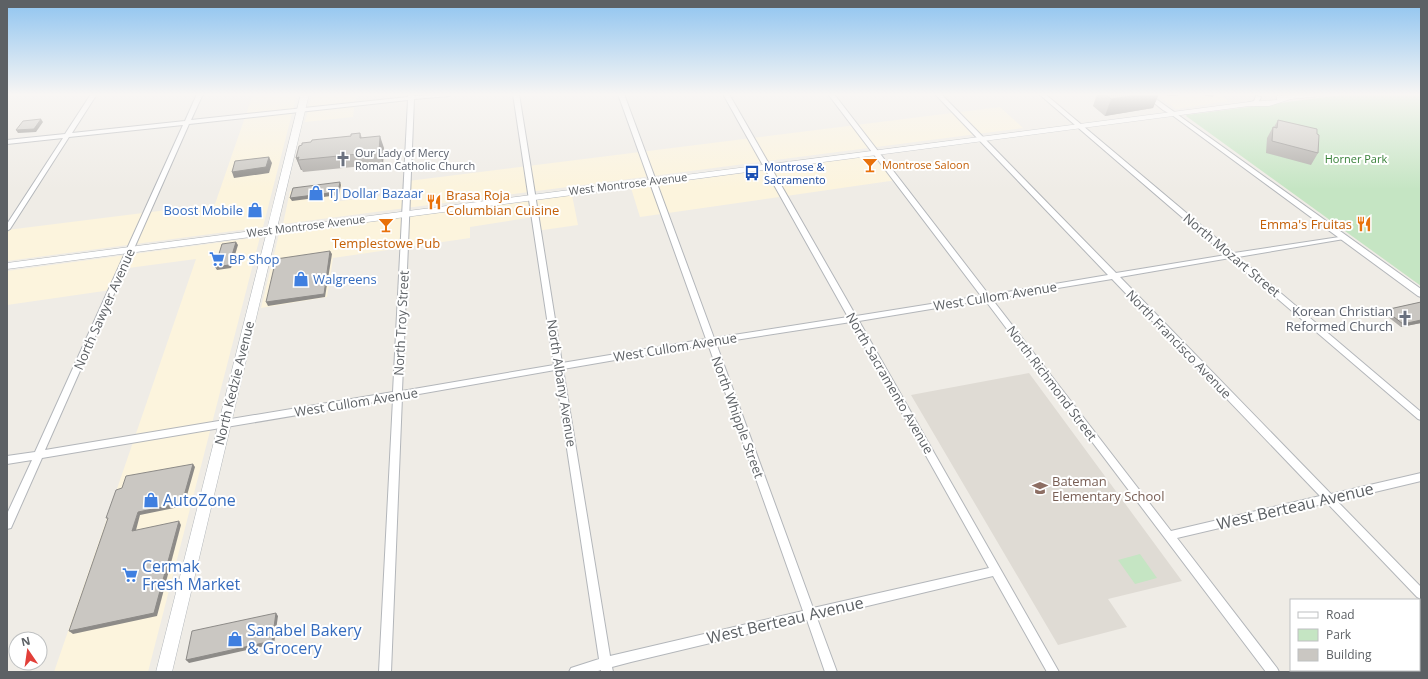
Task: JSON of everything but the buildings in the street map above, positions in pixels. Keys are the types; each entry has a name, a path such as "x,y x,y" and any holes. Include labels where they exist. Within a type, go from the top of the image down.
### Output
{"main road":[{"name":"North Kedzie Avenue","path":"164,672 297,126"},
{"name":"West Montrose Avenue","path":"7,266 1080,126"}],"street":[{"path":"7,229 73,126"},
{"path":"7,142 154,126"},
{"name":"North Sawyer Avenue","path":"7,525 186,126"},
{"name":"North Troy Street","path":"385,672 410,126"},
{"name":"North Albany Avenue","path":"521,126 607,668"},
{"name":"North Whipple Street","path":"633,126 831,672"},
{"name":"North Sacramento Avenue","path":"744,126 1053,672"},
{"name":"North Richmond Street","path":"856,126 1274,672"},
{"name":"North Francisco Avenue","path":"970,126 1421,594"},
{"name":"North Mozart Street","path":"1080,126 1421,417"},
{"path":"1190,126 1421,294"},
{"name":"West Cullom Avenue","path":"7,460 711,341 1344,238"},
{"name":"West Berteau Avenue","path":"1169,536 1421,477"},
{"name":"West Berteau Avenue","path":"575,672 607,668 631,656 996,571"}],"shaded area":[{"path":"242,126 289,126 263,227 7,261 7,230 215,204"},
{"path":"851,126 1020,126 1023,128 283,224 290,191 342,184 340,201 407,193 408,181"},
{"path":"877,155 897,180 640,217 631,188"},
{"path":"572,195 578,225 536,231 533,217 470,227 470,238 333,258 327,297 261,308 279,234"},
{"path":"260,237 148,672 54,672 196,259 121,269 111,290 7,305 7,271"},
{"name":"Bateman Elementary School","path":"1029,373 1182,581 1108,599 1127,627 1058,645 911,395"}],"green space":[{"name":"Horner Park","path":"1199,126 1421,126 1421,286"},
{"path":"1140,554 1157,578 1135,584 1118,560"}],"place":[{"name":"Our Lady of Mercy Roman Catholic Church","path":"343,159"},
{"name":"Montrose Saloon","path":"870,165"},
{"name":"Montrose & Sacramento","path":"752,173"},
{"name":"TJ Dollar Bazaar","path":"316,193"},
{"name":"Brasa Roja Columbian Cuisine","path":"434,202"},
{"name":"Boost Mobile","path":"255,210"},
{"name":"Emma's Fruitas","path":"1364,224"},
{"name":"Templestowe Pub","path":"386,225"},
{"name":"BP Shop","path":"217,259"},
{"name":"Walgreens","path":"301,279"},
{"name":"Korean Christian Reformed Church","path":"1405,318"},
{"name":"Bateman Elementary School","path":"1040,488"},
{"name":"AutoZone","path":"151,500"},
{"name":"Cermak Fresh Market","path":"130,575"},
{"name":"Sanabel Bakery & Grocery","path":"235,639"}]}
